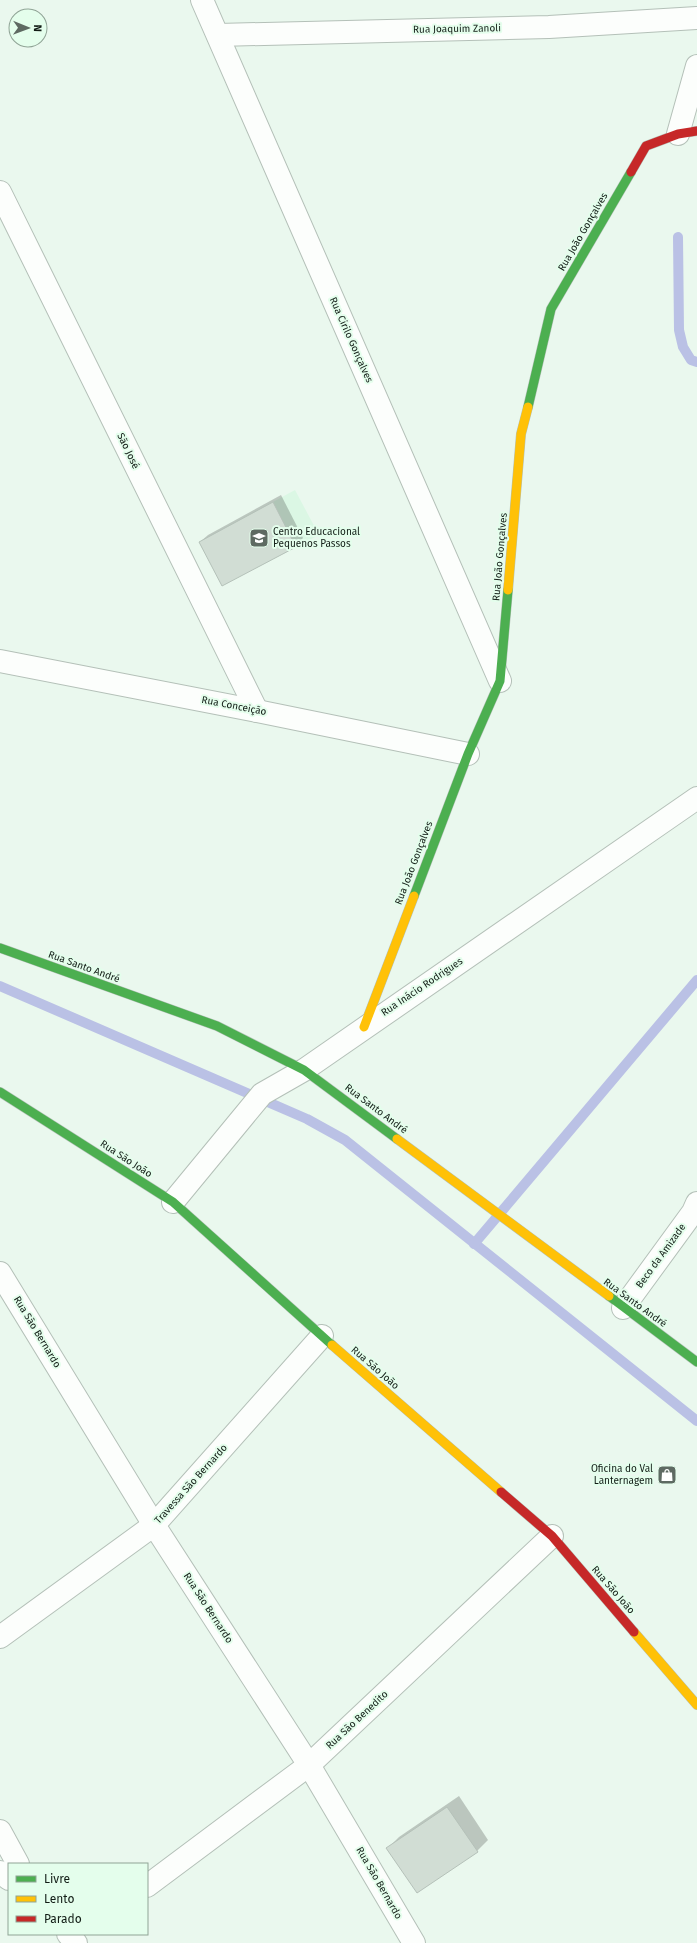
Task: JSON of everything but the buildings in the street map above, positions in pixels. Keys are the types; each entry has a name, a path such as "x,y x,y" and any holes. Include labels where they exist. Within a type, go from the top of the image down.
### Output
{"street":[{"name":"Rua Cirilo Gonçalves","path":"202,0 500,681"},
{"name":"Rua Joaquim Zanoli","path":"218,35 549,27 697,18"},
{"path":"688,132 697,66"},
{"name":"Rua João Gonçalves","path":"364,1027 468,754 500,681 521,434 551,309 646,146 688,132"},
{"name":"São José","path":"0,192 257,711"},
{"name":"Rua Conceição","path":"0,661 468,754"},
{"name":"Rua Inácio Rodrigues","path":"173,1202 262,1094 304,1070 364,1027 697,798"},
{"name":"Rua Santo André","path":"0,948 217,1026 304,1070 697,1362"},
{"name":"Rua São João","path":"0,1092 173,1202 322,1336 552,1536 697,1705"},
{"name":"Beco da Amizade","path":"623,1308 693,1212 697,1203"},
{"name":"Rua São Bernardo","path":"0,1273 154,1525 309,1765 414,1943"},
{"name":"Travessa São Bernardo","path":"0,1637 154,1525 322,1336"},
{"name":"Rua São Benedito","path":"148,1885 309,1765 552,1536"},
{"path":"0,1831 17,1863"},
{"path":"0,1872 8,1878"}],"shaded area":[{"name":"Centro Educacional Pequenos Passos","path":"295,490 319,535 222,586 199,542"}],"waterway":[{"path":"678,237 679,330 683,347 691,360 697,362"},
{"path":"474,1244 697,980"},
{"path":"0,986 307,1119 345,1140 697,1421"}],"traffic: fast":[{"path":"528,407 551,309 631,172"},
{"path":"414,896 468,754 500,681 508,590"},
{"path":"0,948 217,1026 304,1070 397,1139"},
{"path":"0,1092 173,1202 332,1345"},
{"path":"609,1296 697,1362"}],"traffic: slow":[{"path":"508,590 521,434 528,407"},
{"path":"364,1027 414,896"},
{"path":"397,1139 609,1296"},
{"path":"332,1345 501,1492"},
{"path":"634,1632 697,1705"}],"traffic: jam":[{"path":"631,172 646,146 678,134 697,131"},
{"path":"501,1492 552,1536 634,1632"}],"place":[{"name":"Centro Educacional Pequenos Passos","path":"259,538"},
{"name":"Oficina do Val Lanternagem","path":"667,1475"}]}
